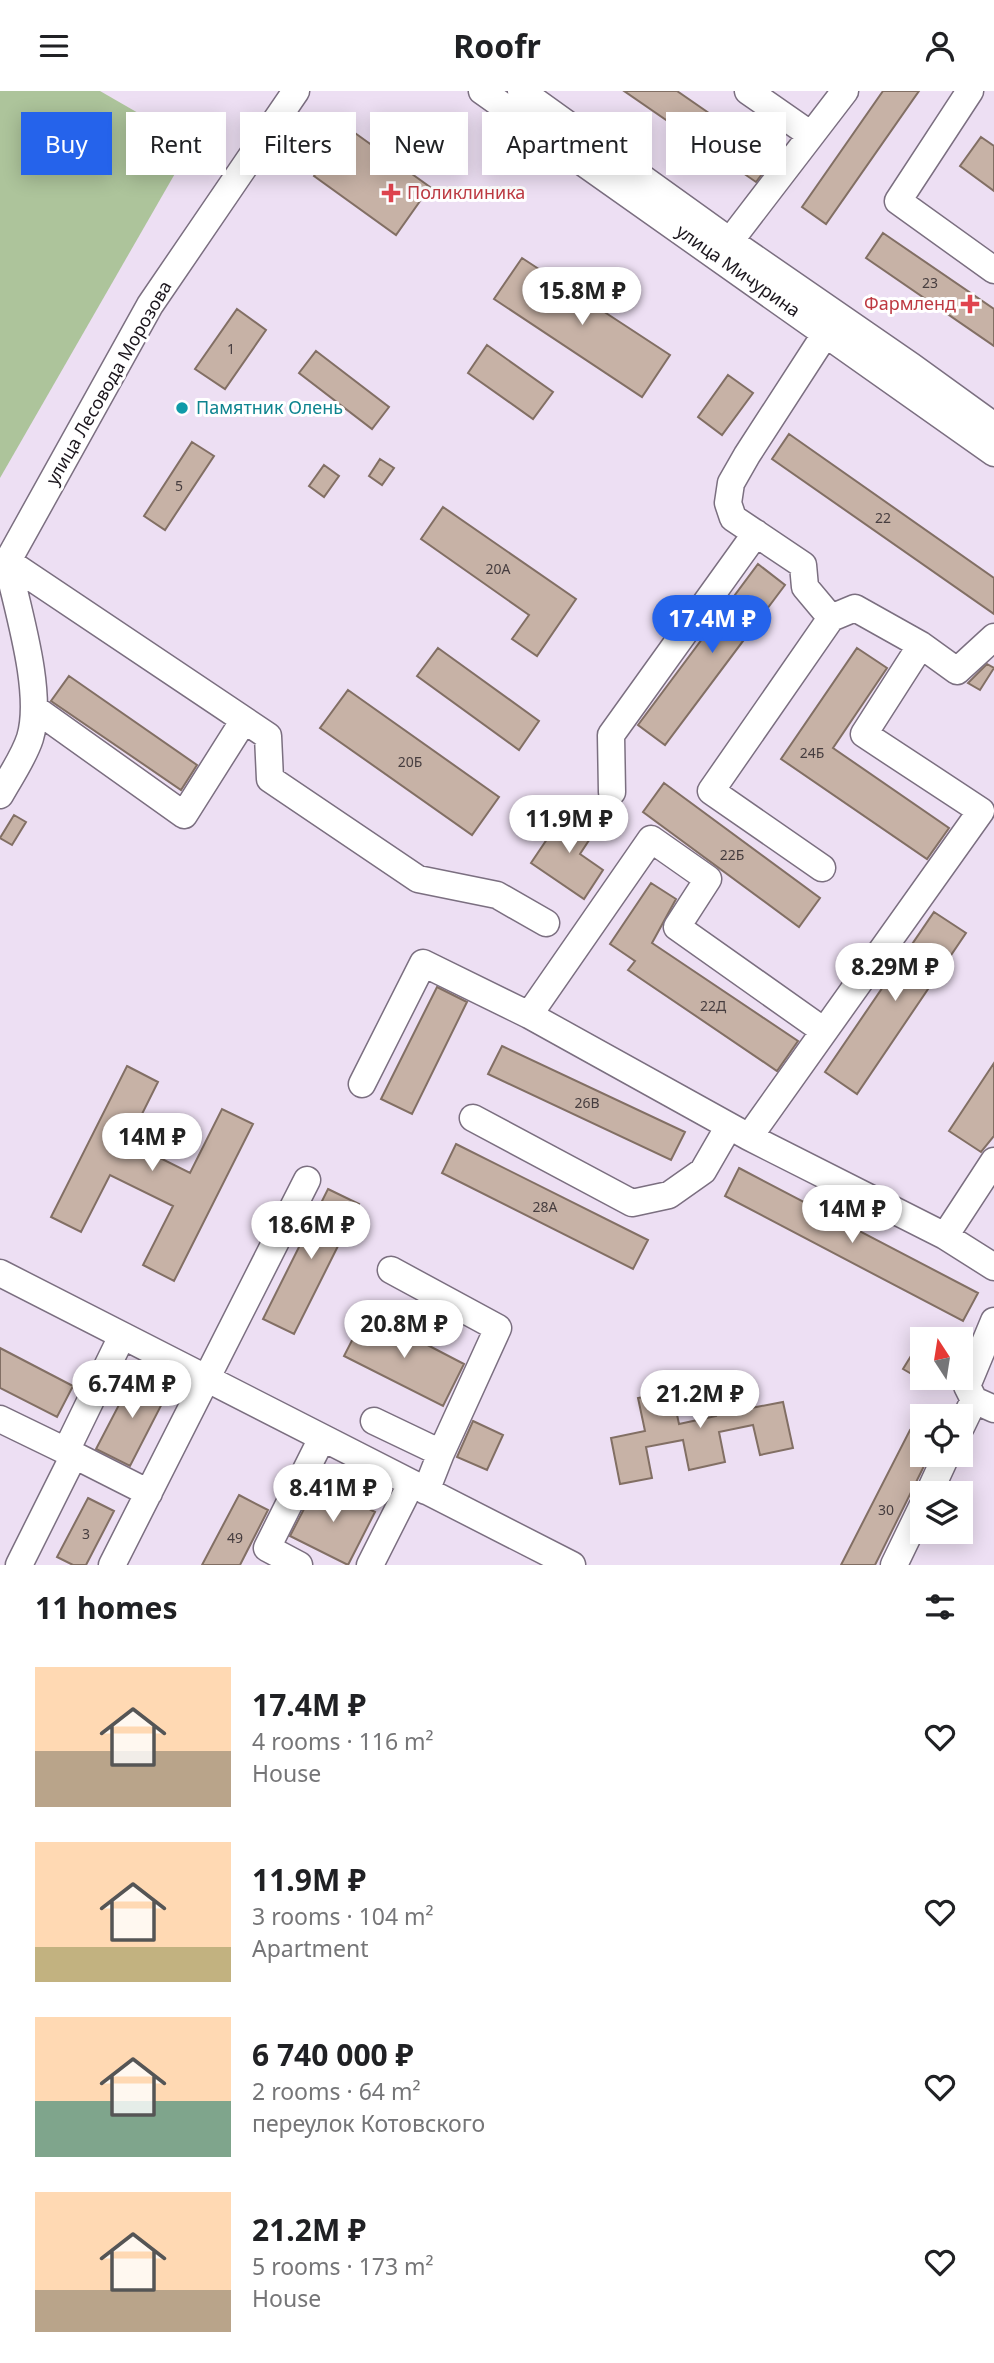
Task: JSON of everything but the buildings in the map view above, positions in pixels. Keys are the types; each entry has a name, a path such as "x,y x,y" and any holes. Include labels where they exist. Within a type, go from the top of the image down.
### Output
{"street":[{"name":"улица Лесовода Морозова","path":"4,568 150,305 296,91"},
{"name":"улица Мичурина","path":"482,91 994,453"},
{"name":"улица Мичурина","path":"521,91 994,426"},
{"path":"748,91 811,135"},
{"path":"730,241 845,91"},
{"path":"971,91 898,201 994,270"},
{"path":"826,333 747,455 731,483 728,503 733,518 803,565 805,587 831,618"},
{"path":"612,792 611,735 756,533"},
{"path":"0,795 30,738 34,708 27,652 4,568"},
{"path":"4,568 268,736 270,779 418,879 497,895 546,923"},
{"path":"822,868 711,792 831,618 855,608 921,645 957,671 994,637"},
{"path":"473,1118 632,1203 669,1195 703,1171 824,1031 981,811 864,734 921,645"},
{"path":"34,708 184,815 244,720"},
{"path":"529,1015 651,839 708,879 677,926 824,1031"},
{"path":"362,1084 423,963 529,1015 739,1132 945,1236 994,1267"},
{"path":"945,1236 994,1161"},
{"path":"112,1565 307,1180"},
{"path":"370,1565 441,1453 498,1328 391,1270"},
{"path":"0,1273 572,1565"},
{"path":"984,1405 967,1386 994,1321"},
{"path":"19,1565 122,1336"},
{"path":"0,1419 149,1493"},
{"path":"374,1421 441,1453"},
{"path":"299,1565 267,1548 322,1438"},
{"path":"894,1565 910,1532"}],"green space":[{"path":"0,91 100,91 136,112 126,112 126,175 174,175 0,478"}],"place":[{"name":"Поликлиника","path":"391,193"},
{"name":"Фармленд","path":"970,304"},
{"name":"Памятник Олень","path":"182,408"}]}
